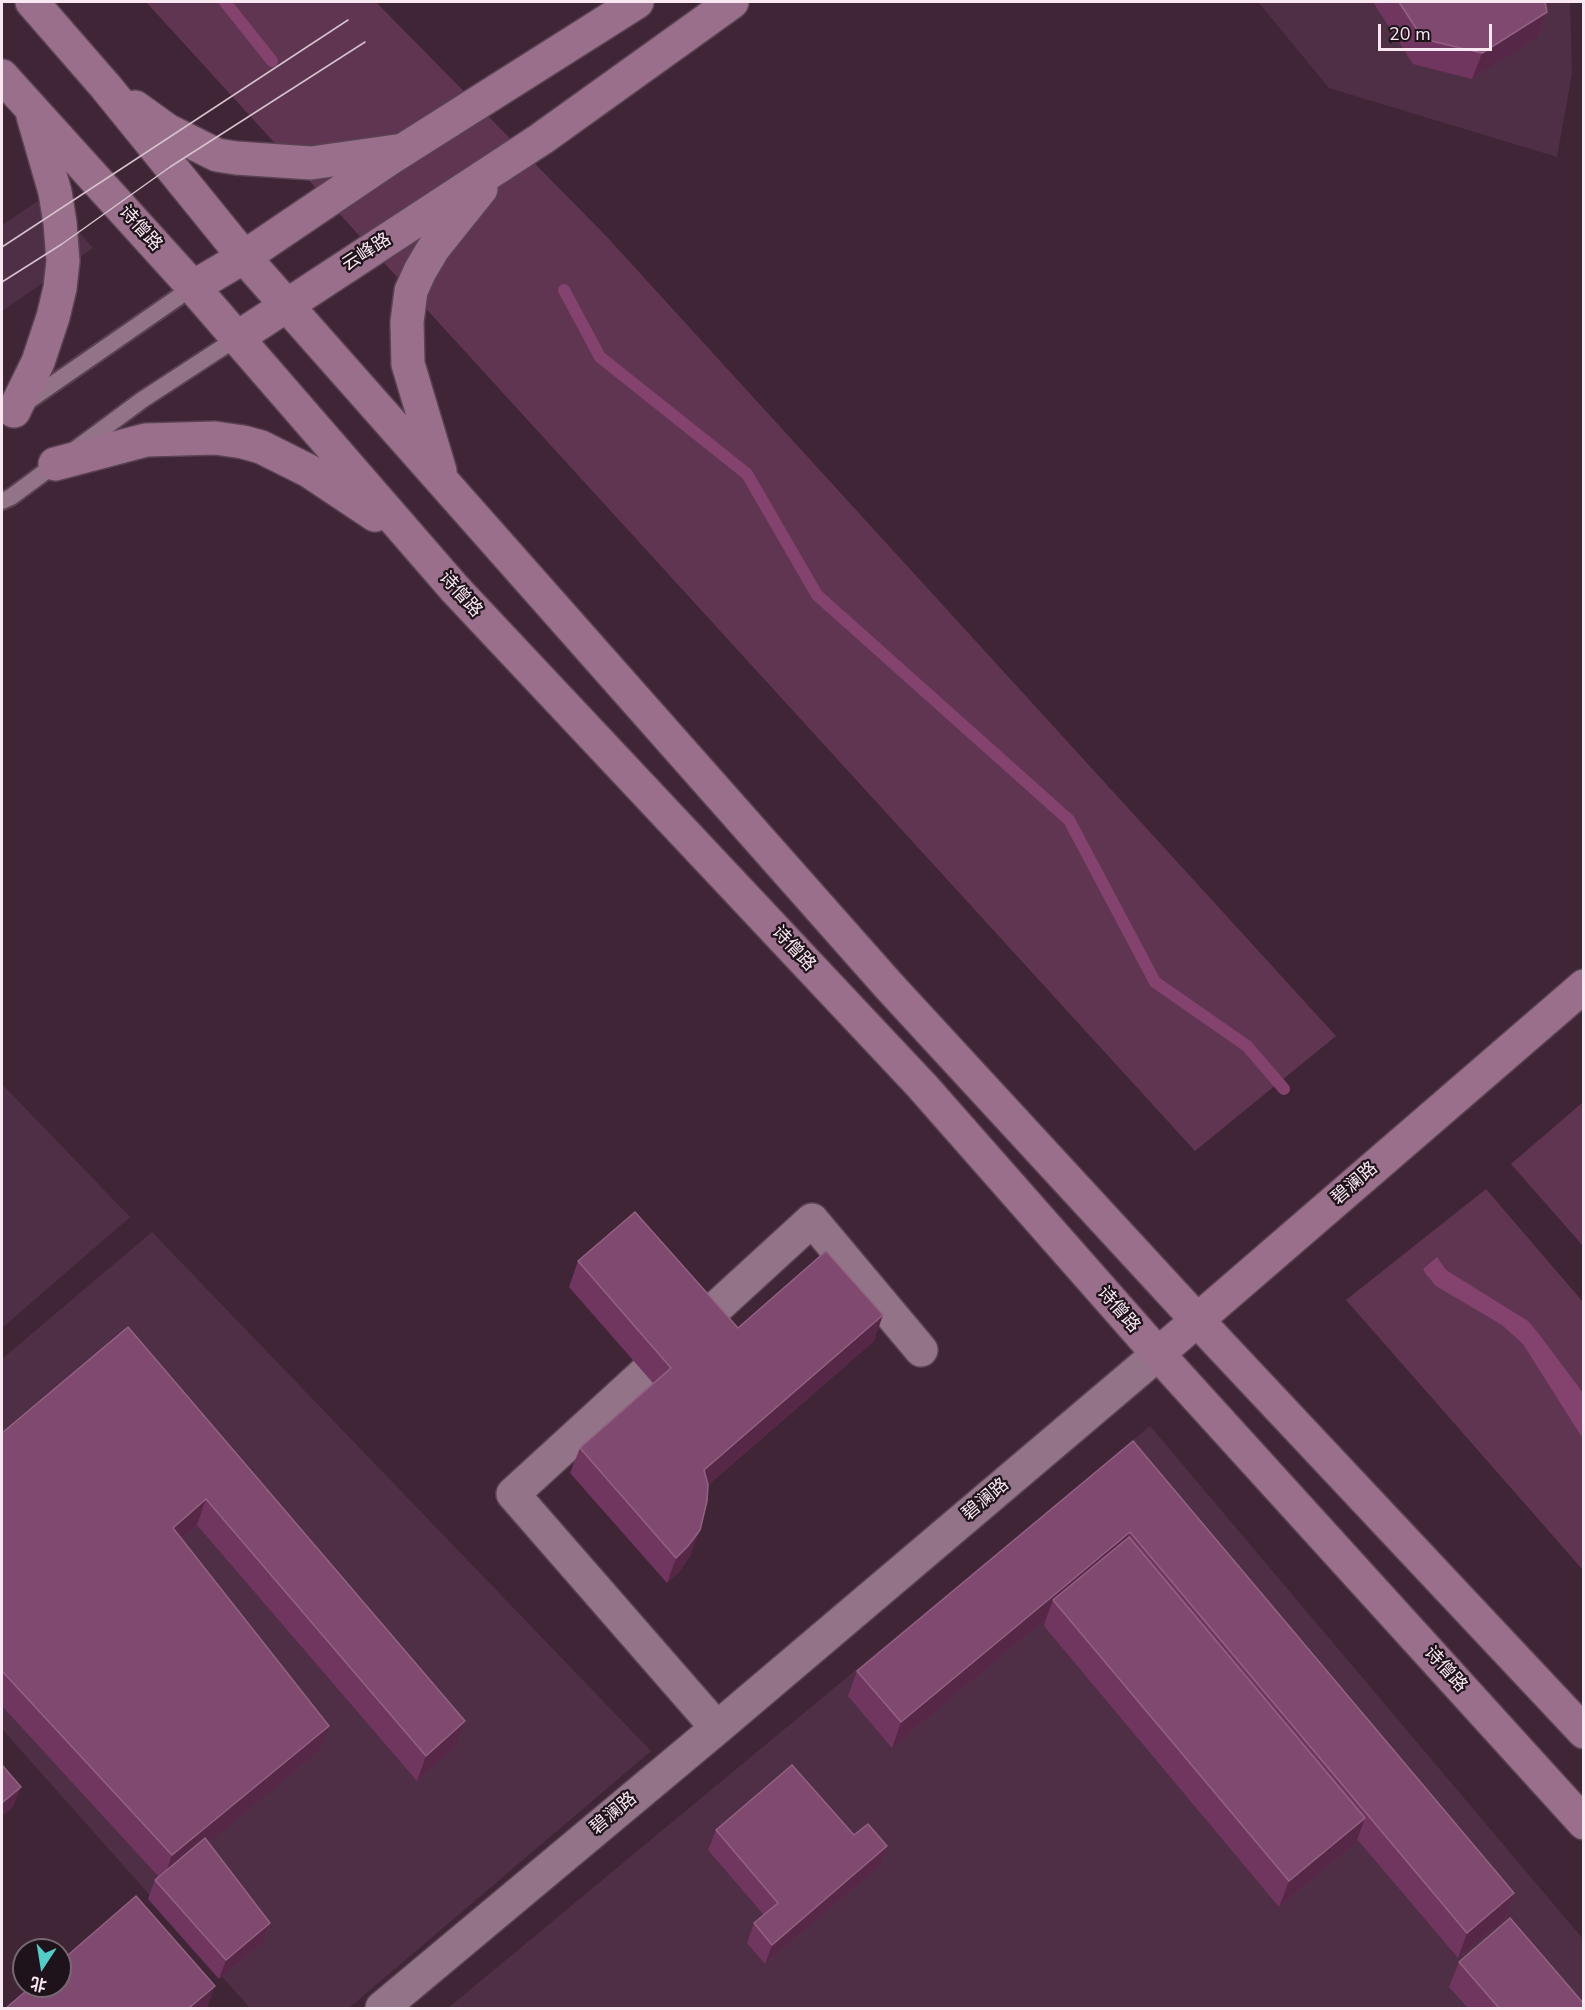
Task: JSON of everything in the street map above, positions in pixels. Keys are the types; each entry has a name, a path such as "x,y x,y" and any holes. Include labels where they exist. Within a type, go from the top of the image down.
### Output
{"street":[{"path":"32,2 106,87 286,306 888,986 1197,1320 1584,1732"},
{"path":"193,287 244,257 404,150 637,2"},
{"name":"云峰路","path":"237,338 500,166 588,106 732,2"},
{"name":"诗僧路","path":"2,76 193,287 454,589 922,1086 1158,1354 1584,1823"},
{"path":"106,87 167,130 217,155 312,163 404,150"},
{"path":"8,415 38,362 60,288 63,261 55,192 31,108"},
{"path":"444,484 408,364 407,330 411,291 433,249 500,166"},
{"path":"55,464 146,440 215,438 243,442 276,454 309,471 409,537"},
{"name":"碧澜路","path":"382,2008 1158,1354 1584,986"},
{"path":"717,1728 513,1494 812,1220 921,1350"}],"lane":[{"path":"8,415 193,287"},
{"name":"云峰路","path":"2,501 11,497 142,400 237,338"}],"shaded area":[{"path":"146,2 376,2 607,237 1336,1036 1195,1151"},
{"path":"1258,2 1570,2 1572,73 1557,157 1329,88"},
{"path":"47,195 93,248 2,311 2,225"},
{"path":"2,1084 130,1217 2,1328"},
{"path":"1583,1102 1583,1246 1511,1164"},
{"path":"1486,1189 1583,1302 1583,1570 1346,1300"},
{"path":"152,1232 651,1751 349,2008 250,2008 2,1729 2,1359"},
{"path":"1437,1257 1446,1270 1528,1321 1539,1334 1583,1393 1583,1439 1523,1344 1502,1325 1436,1286 1426,1274 1423,1269"},
{"path":"1150,1426 1583,1939 1583,2008 448,2008"}],"building":[{"path":"1399,2 1545,2 1547,12 1482,53 1423,39"},
{"path":"635,1212 738,1328 826,1251 883,1315 704,1470 708,1485 707,1501 700,1530 676,1558 580,1448 671,1368 578,1261"},
{"path":"128,1327 465,1721 426,1756 206,1499 173,1528 329,1726 172,1855 2,1671 2,1433"},
{"path":"1133,1441 1514,1893 1467,1933 1130,1532 901,1722 857,1671"},
{"path":"1129,1537 1365,1818 1289,1881 1053,1600"},
{"path":"2,1765 21,1787 2,1803"},
{"path":"792,1765 854,1835 868,1824 887,1846 772,1945 754,1923 778,1903 716,1830"},
{"path":"205,1838 270,1923 226,1960 155,1880"},
{"path":"136,1896 215,1986 189,2008 6,2008 18,1998 72,1998 72,1952"},
{"path":"1510,1918 1584,2004 1584,2008 1499,2008 1459,1962"}],"waterway":[{"path":"225,2 272,61"},
{"path":"564,290 600,357 747,474 817,595 1069,820 1155,982 1247,1046 1284,1089"}],"tram line":[{"path":"2,247 348,20"},
{"path":"2,282 62,244 170,167 365,42"}]}
